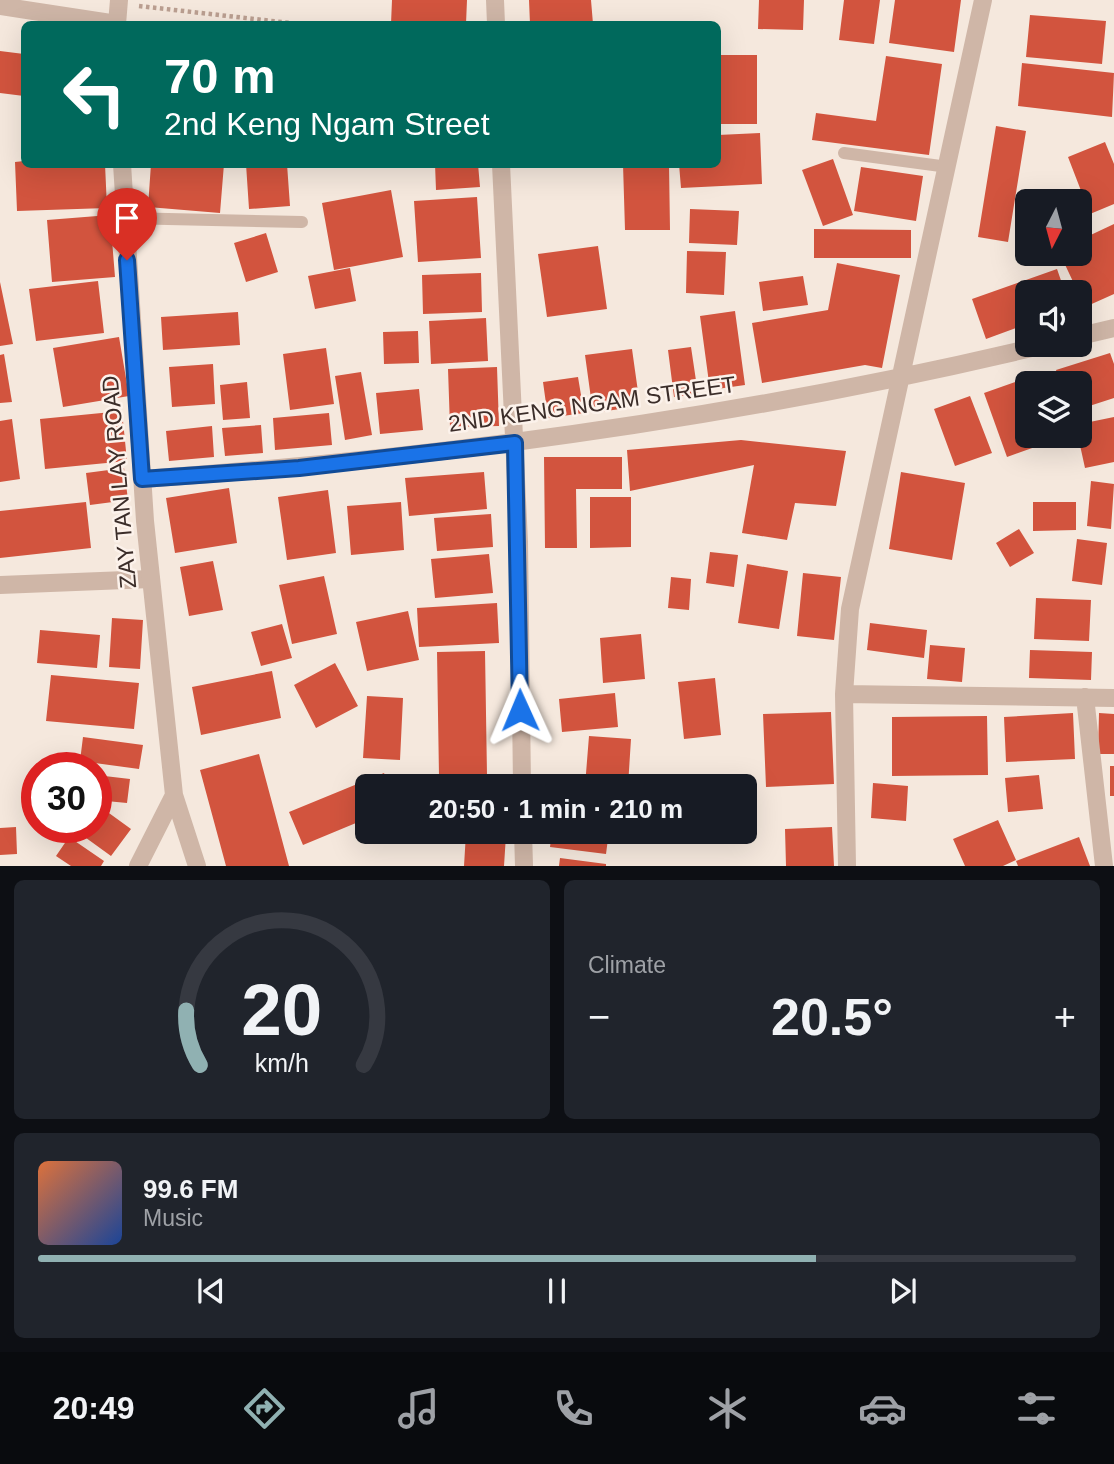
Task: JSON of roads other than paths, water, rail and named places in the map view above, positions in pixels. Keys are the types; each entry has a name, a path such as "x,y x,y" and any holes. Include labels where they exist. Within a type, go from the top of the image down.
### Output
{"street":[{"path":"495,0 496,21"},
{"path":"847,866 844,694 850,609 984,0"},
{"path":"117,21 119,2"},
{"path":"0,6 98,21"},
{"name":"ZAY TAN LAY ROAD","path":"122,168 142,479 174,795 197,866"},
{"path":"501,168 515,443 522,774"},
{"path":"1092,333 1114,328"},
{"name":"2ND KENG NGAM STREET","path":"142,479 299,468 515,443 900,379 1015,352"},
{"path":"0,585 151,579"},
{"path":"844,694 1114,698"},
{"path":"1084,697 1104,866"},
{"path":"138,866 174,795"},
{"path":"523,844 524,866"}],"lane":[{"path":"844,153 948,167"},
{"path":"124,218 302,222"}]}
